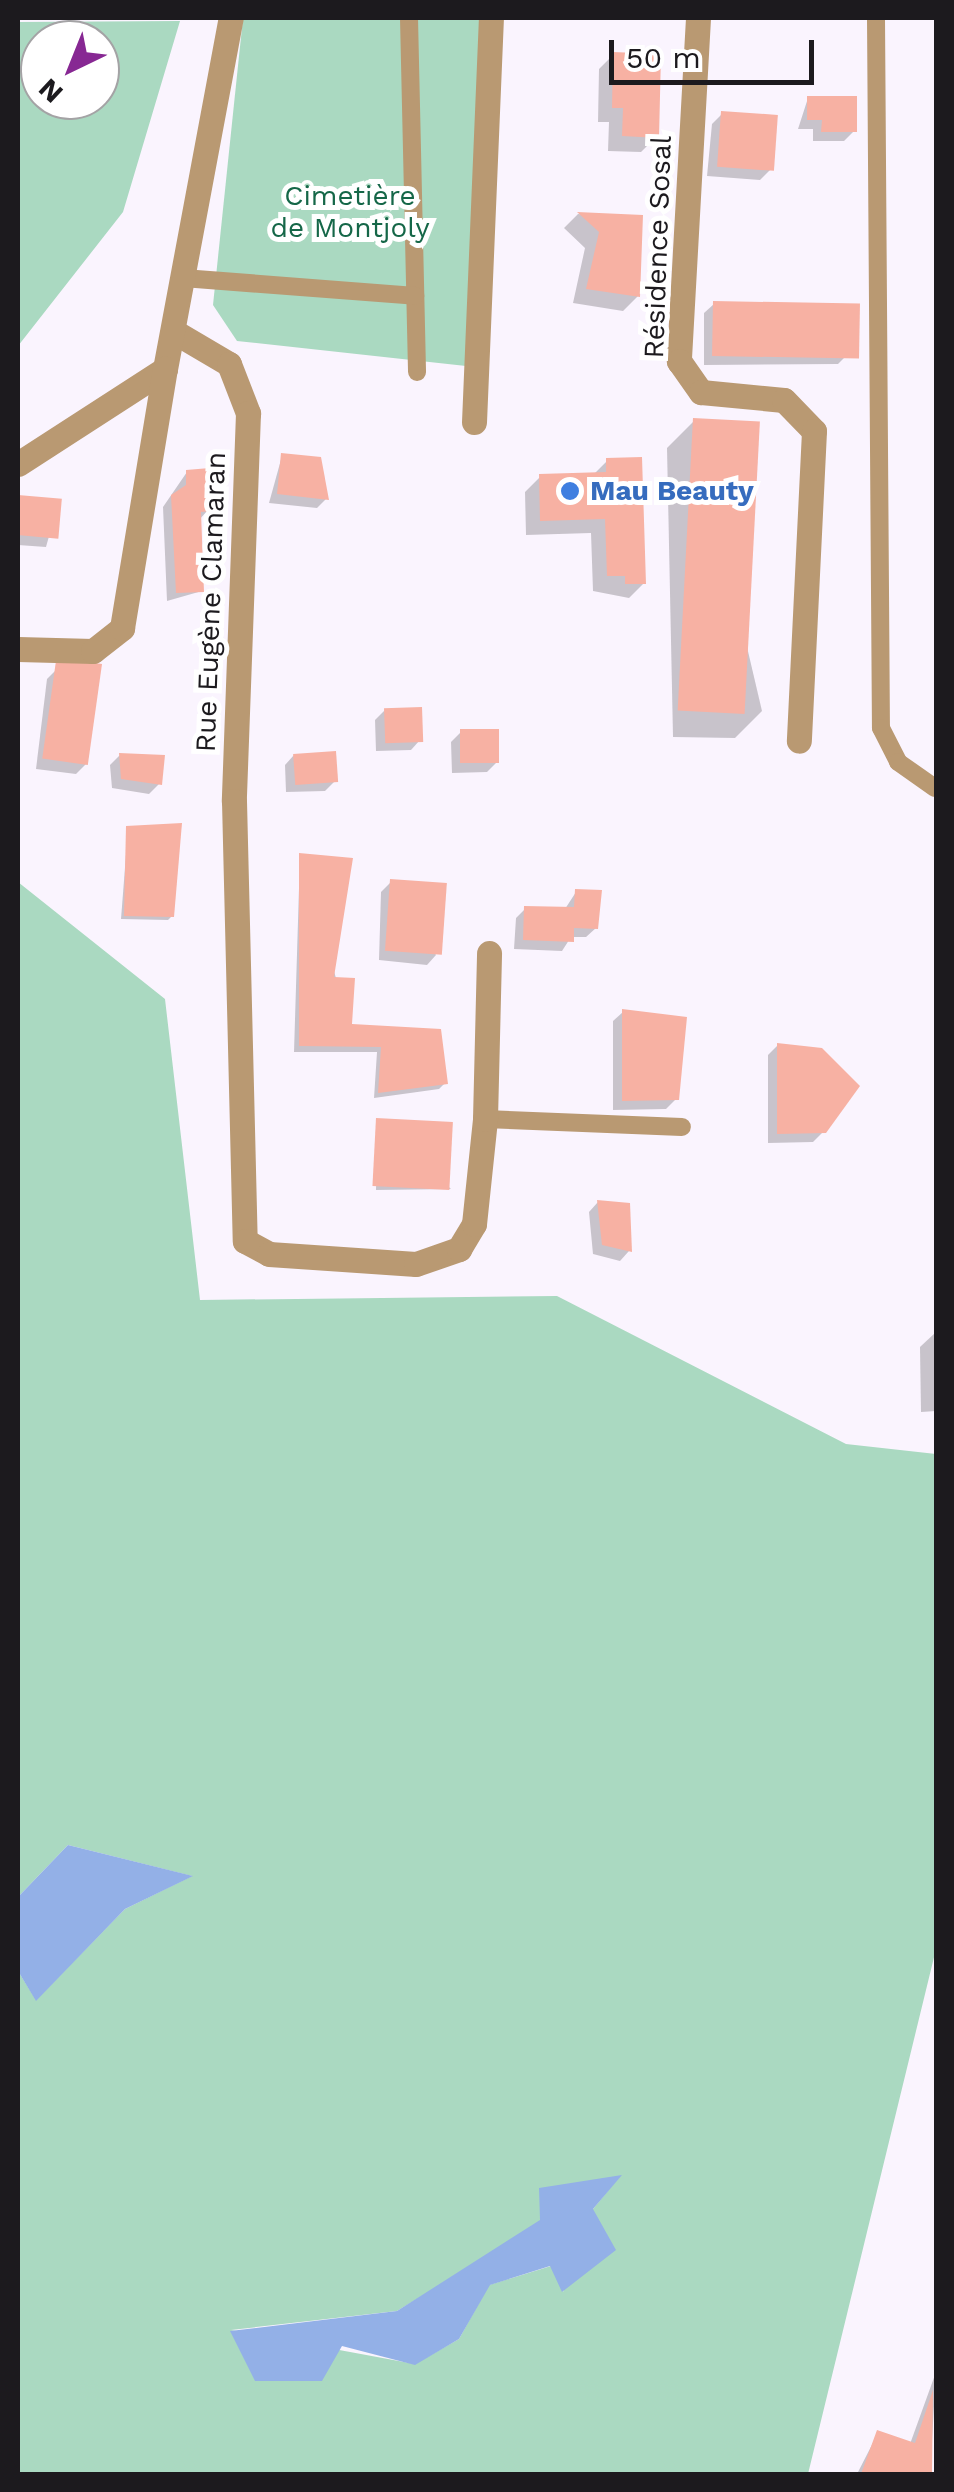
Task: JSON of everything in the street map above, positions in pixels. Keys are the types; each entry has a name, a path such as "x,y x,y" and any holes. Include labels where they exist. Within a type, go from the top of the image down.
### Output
{"street":[{"path":"18,649 94,651 122,628 165,369 231,18"},
{"path":"474,422 490,18"},
{"name":"Résidence Sosal","path":"698,18 679,361 701,392 784,400 814,431 799,741"},
{"name":"Rue Eugène Clamaran","path":"173,331 229,364 248,413 234,801 239,1230 270,1254 416,1264 447,1257 474,1224 484,1119"},
{"path":"18,464 165,369"},
{"path":"484,1119 489,953"}],"lane":[{"path":"409,18 416,372"},
{"path":"876,18 881,728 898,762 934,788"},
{"path":"183,278 415,296"},
{"path":"484,1119 682,1126"}],"green space":[{"name":"Cimetière de Montjoly","path":"243,18 489,18 466,366 237,341 213,305"},
{"path":"120,21 180,21 123,212 18,346 18,22 20,120 120,120"},
{"path":"18,882 165,999 200,1300 557,1296 846,1444 936,1454 936,1949 808,2474 18,2474 18,1971 36,2000 125,1909 192,1876 68,1845 18,1897","holes":["620,2176 593,2209 563,2292 551,2266 489,2285 459,2339 415,2364 231,2330 397,2311"]}],"water":[{"path":"68,1845 193,1876 125,1909 36,2001 18,1971 18,1897"},
{"path":"622,2175 593,2209 616,2250 562,2292 550,2266 490,2285 459,2339 415,2365 342,2346 322,2381 255,2381 230,2331 397,2311 540,2220 539,2188"}],"building":[{"path":"613,52 661,54 659,138 622,136 623,108 612,108"},
{"path":"807,96 857,96 857,132 821,132 822,120 807,120"},
{"path":"721,111 778,115 774,171 717,167"},
{"path":"577,212 643,215 640,297 586,289 599,232"},
{"path":"713,301 860,304 859,359 712,356"},
{"path":"693,418 760,422 745,714 678,711"},
{"path":"281,453 321,457 329,500 277,494"},
{"path":"642,457 646,584 625,584 625,576 607,576 605,519 540,521 539,474 606,472 606,458"},
{"path":"210,468 211,511 201,512 204,592 176,593 171,495 186,485 186,470"},
{"path":"18,495 62,499 58,539 18,535"},
{"path":"56,658 102,664 88,765 42,759"},
{"path":"422,707 423,742 385,743 384,708"},
{"path":"460,729 499,729 499,763 460,763"},
{"path":"336,751 338,782 295,785 293,754"},
{"path":"119,753 165,755 162,785 121,779"},
{"path":"182,823 174,917 124,916 126,826"},
{"path":"299,853 353,858 334,977 355,978 352,1024 441,1029 448,1084 378,1093 381,1047 299,1046"},
{"path":"390,879 447,883 442,955 385,951"},
{"path":"575,889 602,890 598,929 574,928 574,942 523,940 524,906 574,907"},
{"path":"622,1009 687,1017 679,1100 622,1101"},
{"path":"777,1043 822,1048 860,1086 826,1133 777,1134"},
{"path":"376,1118 453,1122 449,1190 372,1186"},
{"path":"597,1200 630,1203 632,1252 602,1245"},
{"path":"933,2390 932,2474 861,2474 877,2430 915,2443"}],"place":[{"name":"Mau Beauty","path":"570,491"}]}
